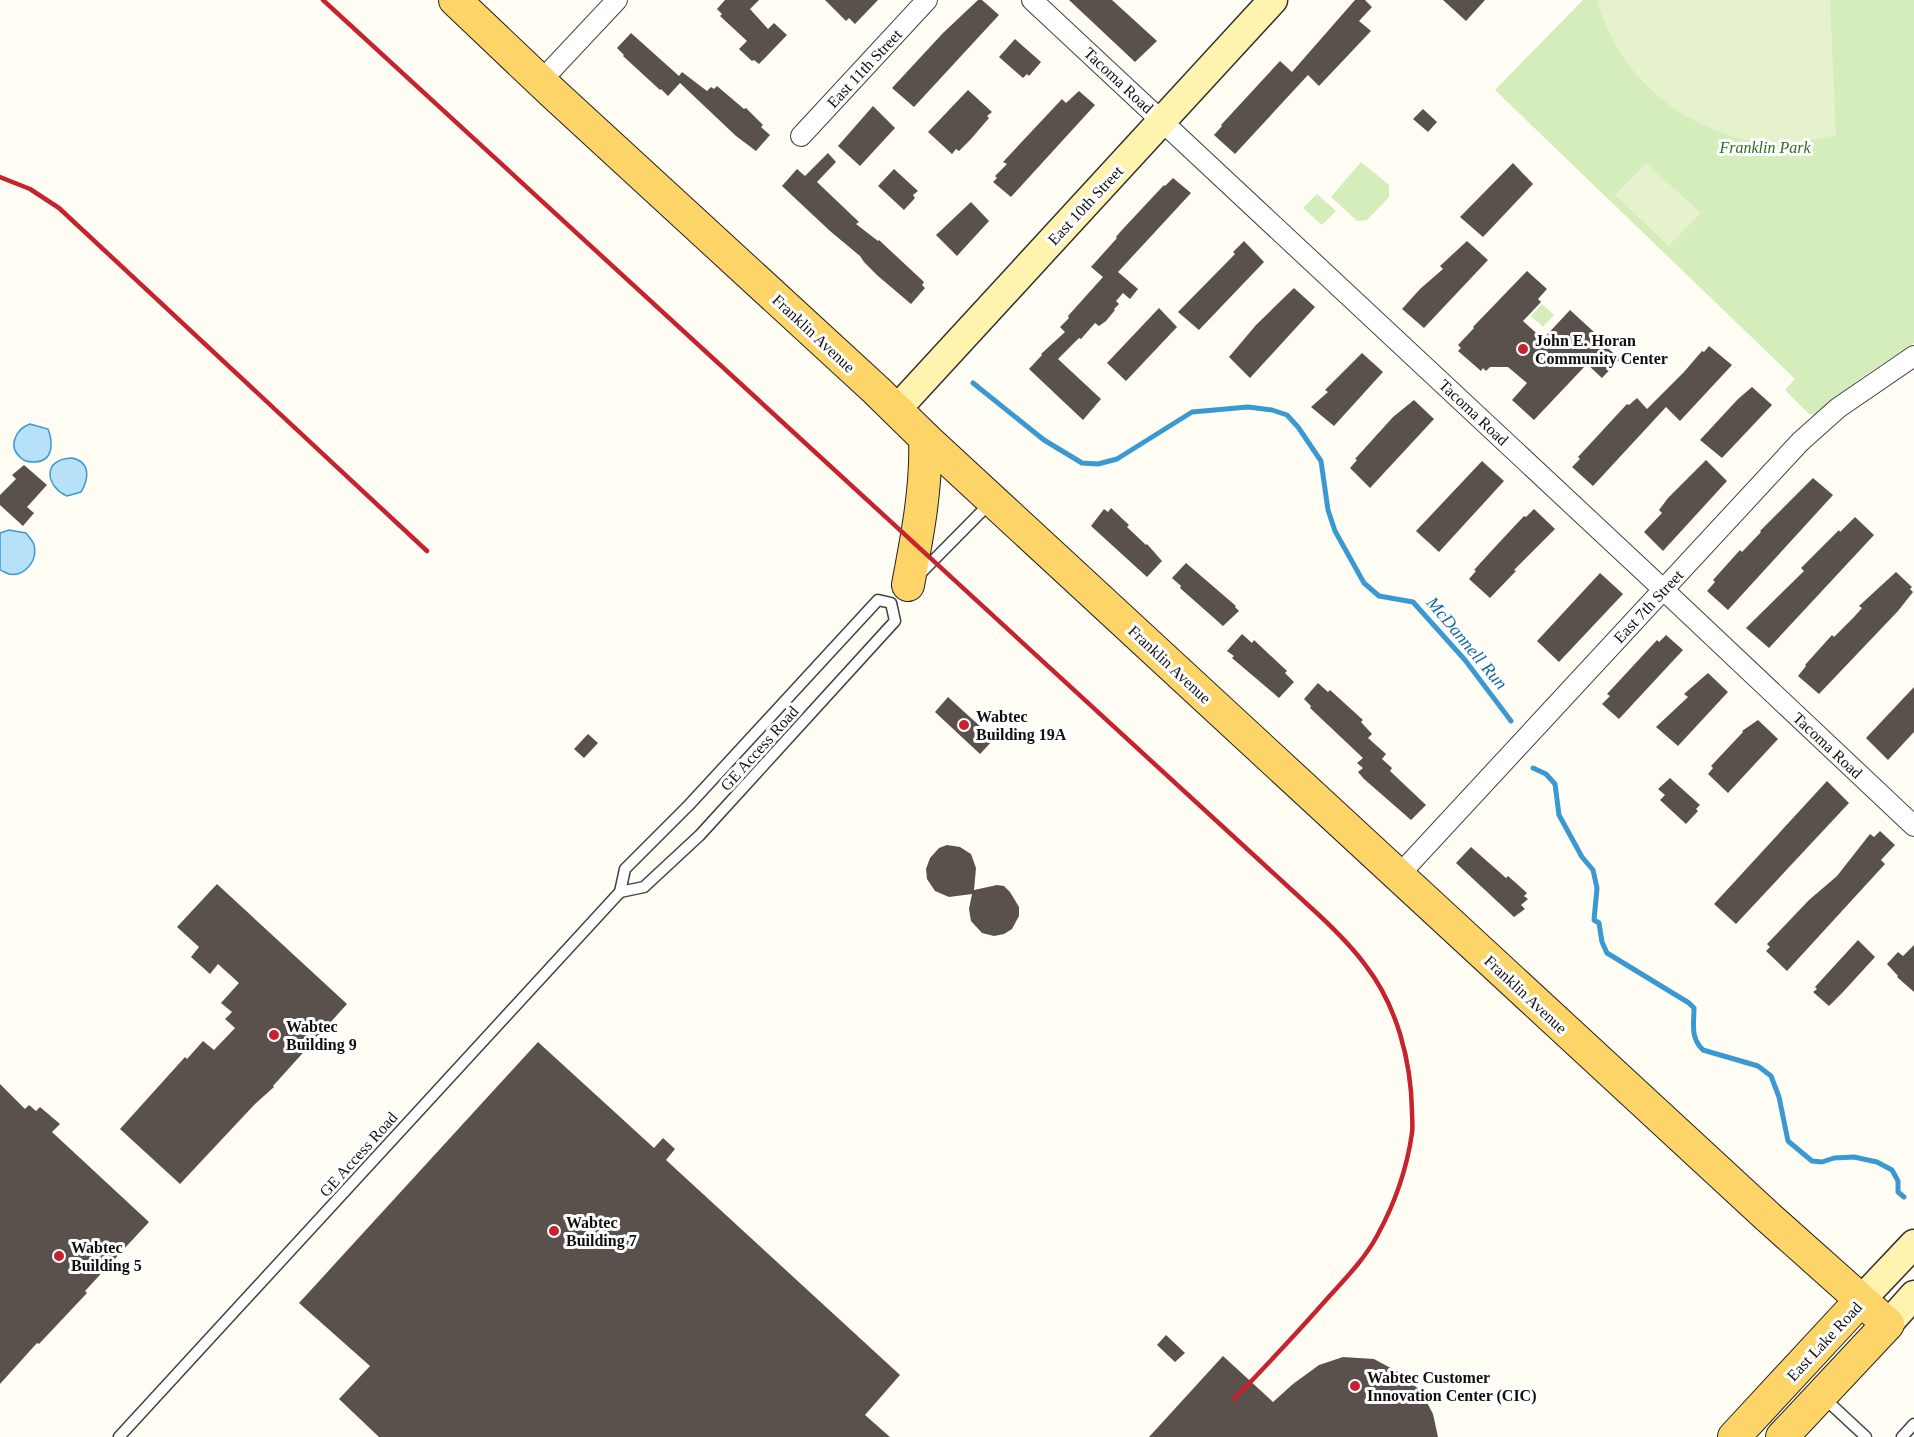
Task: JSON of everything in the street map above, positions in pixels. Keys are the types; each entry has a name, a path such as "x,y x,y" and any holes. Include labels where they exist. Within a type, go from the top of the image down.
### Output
{"main road":[{"name":"Franklin Avenue","path":"455,0 1767,1216 1888,1324"},
{"path":"900,594 922,497 926,456 925,438"},
{"name":"East Lake Road","path":"1734,1437 1862,1300"},
{"path":"1782,1437 1888,1324"}],"street":[{"path":"541,81 617,0"},
{"name":"East 11th Street","path":"801,136 927,0"},
{"name":"Tacoma Road","path":"1032,0 1914,826"},
{"name":"East 10th Street","path":"896,410 1273,0"},
{"name":"East 7th Street","path":"1399,875 1821,421 1914,356"},
{"name":"East Lake Road","path":"1862,1300 1914,1244"},
{"path":"1888,1324 1914,1296"}],"lane":[{"name":"GE Access Road","path":"119,1437 621,892 625,869 689,805 878,600 900,594 993,499"},
{"name":"GE Access Road","path":"621,892 644,888 700,835 895,621 900,594"},
{"path":"1821,1395 1866,1437"},
{"path":"1902,1437 1914,1424"}],"green space":[{"name":"Franklin Park","path":"1583,0 1914,0 1914,343 1864,376 1815,415 1809,414 1785,390 1795,379 1495,90"},
{"path":"1597,0 1830,0 1836,135 1781,144 1749,140 1719,132 1691,119 1665,102 1623,57 1608,30"},
{"path":"1361,162 1389,185 1389,197 1367,220 1357,221 1331,197"},
{"path":"1646,163 1701,213 1669,246 1615,195"},
{"path":"1317,194 1336,211 1322,225 1303,208"},
{"path":"1542,304 1554,315 1543,327 1531,316"}],"water":[{"path":"30,424 48,429 50,434 49,455 41,461 24,460 15,448 17,434"},
{"path":"72,458 83,463 87,477 81,492 67,496 54,486 50,474 55,463"},
{"path":"9,530 26,533 32,540 35,551 29,566 15,574 8,574 0,570 0,533"}],"building":[{"path":"725,0 759,0 750,9 768,29 774,23 787,35 759,64 739,49 747,41 720,16 722,14 717,9"},
{"path":"825,0 878,0 855,24 849,18 846,21"},
{"path":"978,0 982,0 999,15 914,107 892,88 943,33"},
{"path":"1069,0 1112,0 1157,41 1135,62"},
{"path":"1355,0 1365,0 1372,7 1359,21 1371,31 1319,86 1308,75 1235,154 1214,135 1221,125 1280,61 1292,72"},
{"path":"1443,0 1485,0 1466,21"},
{"path":"631,33 679,76 682,72 707,91 717,86 744,109 746,108 770,135 756,151 736,136 680,83 668,96 617,48"},
{"path":"1015,39 1041,62 1029,76 1027,74 1023,78 999,57"},
{"path":"968,90 992,112 971,139 959,151 956,149 952,154 928,132"},
{"path":"1079,91 1095,105 1011,197 993,182 997,178 995,176 1007,164 1003,162 1062,99 1066,103"},
{"path":"873,106 895,128 860,166 838,146"},
{"path":"1423,109 1437,122 1428,132 1413,119"},
{"path":"828,153 836,162 817,182 859,222 856,224 879,240 924,282 922,285 925,288 911,304 782,186 797,169 805,176"},
{"path":"1513,163 1533,184 1483,237 1460,217"},
{"path":"894,169 918,191 904,210 878,186"},
{"path":"1173,178 1191,193 1118,272 1138,289 1130,299 1123,293 1116,301 1119,304 1106,321 1099,326 1095,323 1058,359 1101,399 1083,420 1029,369 1041,354 1065,332 1060,327 1103,277 1091,267 1121,231"},
{"path":"971,202 989,221 957,256 936,235"},
{"path":"1244,241 1264,262 1199,330 1178,312 1235,254 1233,252"},
{"path":"1467,241 1488,260 1424,328 1402,309 1443,269 1440,266"},
{"path":"1527,271 1547,289 1538,299 1541,302 1523,321 1543,339 1570,310 1620,359 1602,378 1587,364 1534,420 1512,400 1527,383 1508,367 1490,367 1486,371 1483,368 1481,371 1458,351 1461,348 1458,345 1473,327"},
{"path":"1294,288 1315,307 1250,378 1229,357 1256,325"},
{"path":"1159,308 1177,327 1126,381 1107,363"},
{"path":"1709,346 1732,365 1680,421 1666,407 1593,486 1572,467 1580,459 1578,457 1627,404 1629,405 1637,398 1647,409"},
{"path":"1362,353 1383,372 1334,426 1311,407 1328,392 1325,390"},
{"path":"1752,387 1772,405 1722,458 1700,440"},
{"path":"1414,400 1434,419 1370,488 1350,468 1357,460 1355,459 1393,417"},
{"path":"1706,460 1727,481 1663,551 1644,532 1662,513 1659,510 1668,498"},
{"path":"1482,461 1504,481 1439,552 1416,531"},
{"path":"24,465 47,485 27,507 34,513 23,526 0,505 0,495 16,479 12,475"},
{"path":"1813,478 1833,495 1728,610 1707,591 1715,582 1713,580"},
{"path":"1111,508 1162,561 1147,577 1091,526 1104,509 1108,512"},
{"path":"1534,509 1555,529 1490,598 1469,579 1495,547 1524,516 1526,517"},
{"path":"1855,517 1874,535 1769,648 1746,628 1804,571 1801,568"},
{"path":"1186,563 1239,611 1223,626 1172,578"},
{"path":"1896,572 1912,587 1910,589 1913,592 1898,611 1819,694 1798,676 1832,635 1834,637 1862,608 1859,606"},
{"path":"1600,573 1623,594 1559,662 1537,641"},
{"path":"1242,634 1252,643 1254,640 1287,671 1285,673 1294,682 1279,698 1232,658 1234,656 1227,651"},
{"path":"1666,635 1683,650 1619,719 1602,704 1610,696 1607,694 1657,640 1659,642"},
{"path":"1708,673 1728,692 1678,746 1656,727 1688,697 1684,694"},
{"path":"1318,683 1328,692 1330,690 1363,720 1361,722 1372,734 1368,738 1386,754 1382,759 1392,768 1390,771 1426,805 1411,820 1364,779 1358,772 1363,768 1357,763 1363,758 1310,708 1311,706 1304,699"},
{"path":"1914,687 1914,732 1888,760 1866,738"},
{"name":"Wabtec Building 19A","path":"948,697 994,739 980,754 935,712"},
{"path":"1758,720 1778,739 1728,793 1708,774 1713,768 1711,766 1742,731"},
{"path":"588,734 598,743 584,758 574,749"},
{"path":"1670,778 1700,805 1696,809 1698,811 1686,824 1660,800 1665,795 1658,789"},
{"path":"1827,781 1849,803 1736,924 1714,904"},
{"path":"1880,831 1895,845 1881,860 1885,864 1787,971 1766,951 1770,947 1767,944 1809,900 1837,876 1870,834 1874,837"},
{"path":"947,845 960,847 971,854 976,868 974,890 997,885 1004,886 1010,892 1019,907 1019,916 1012,929 994,936 982,933 971,921 969,909 972,894 949,897 935,891 927,879 926,869 930,858 939,848"},
{"path":"1471,847 1527,893 1524,896 1528,899 1521,905 1525,909 1514,917 1456,863"},
{"name":"Wabtec Building 9","path":"217,884 347,1004 274,1087 255,1104 180,1184 120,1129 185,1057 187,1059 203,1041 214,1050 235,1028 225,1019 232,1012 221,1003 239,983 218,964 210,974 191,957 199,947 177,927"},
{"path":"1858,940 1875,957 1829,1006 1813,992 1817,989 1815,987"},
{"path":"1914,945 1914,992 1897,977 1887,964 1898,952 1903,956"},
{"name":"Wabtec Building 7","path":"538,1042 654,1148 663,1138 675,1149 666,1160 900,1375 865,1415 890,1437 379,1437 339,1399 370,1366 299,1303"},
{"name":"Wabtec Building 5","path":"0,1084 25,1109 29,1105 36,1111 40,1107 60,1124 52,1132 149,1222 85,1291 87,1293 0,1384"},
{"path":"1166,1335 1185,1353 1175,1362 1157,1345"},
{"name":"Wabtec Customer Innovation Center (CIC)","path":"1223,1356 1273,1402 1319,1365 1343,1357 1374,1359 1398,1372 1421,1391 1433,1414 1438,1437 1149,1437"}],"waterway":[{"name":"McDannell Run","path":"973,383 1044,440 1082,463 1098,464 1117,459 1192,412 1248,407 1272,410 1287,415 1321,461 1328,510 1335,531 1364,583 1379,596 1413,602 1465,660 1511,721"},
{"name":"McDannell Run","path":"1533,768 1546,774 1555,784 1559,815 1582,857 1593,870 1597,888 1594,920 1599,923 1602,942 1607,953 1694,1008 1694,1035 1703,1050 1758,1066 1771,1076 1779,1097 1788,1141 1812,1161 1822,1162 1834,1158 1854,1157 1877,1162 1892,1170 1898,1181 1898,1192 1904,1197"}],"railway":[{"path":"323,0 1320,916 1356,953 1377,982 1394,1016 1409,1073 1412,1133 1399,1186 1383,1224 1360,1262 1234,1399"},
{"path":"0,177 30,189 59,208 427,551"}],"place":[{"name":"John E. Horan Community Center","path":"1523,349"},
{"name":"Wabtec Building 19A","path":"964,725"},
{"name":"Wabtec Building 9","path":"274,1035"},
{"name":"Wabtec Building 7","path":"554,1231"},
{"name":"Wabtec Building 5","path":"59,1256"},
{"name":"Wabtec Customer Innovation Center (CIC)","path":"1355,1386"}]}
